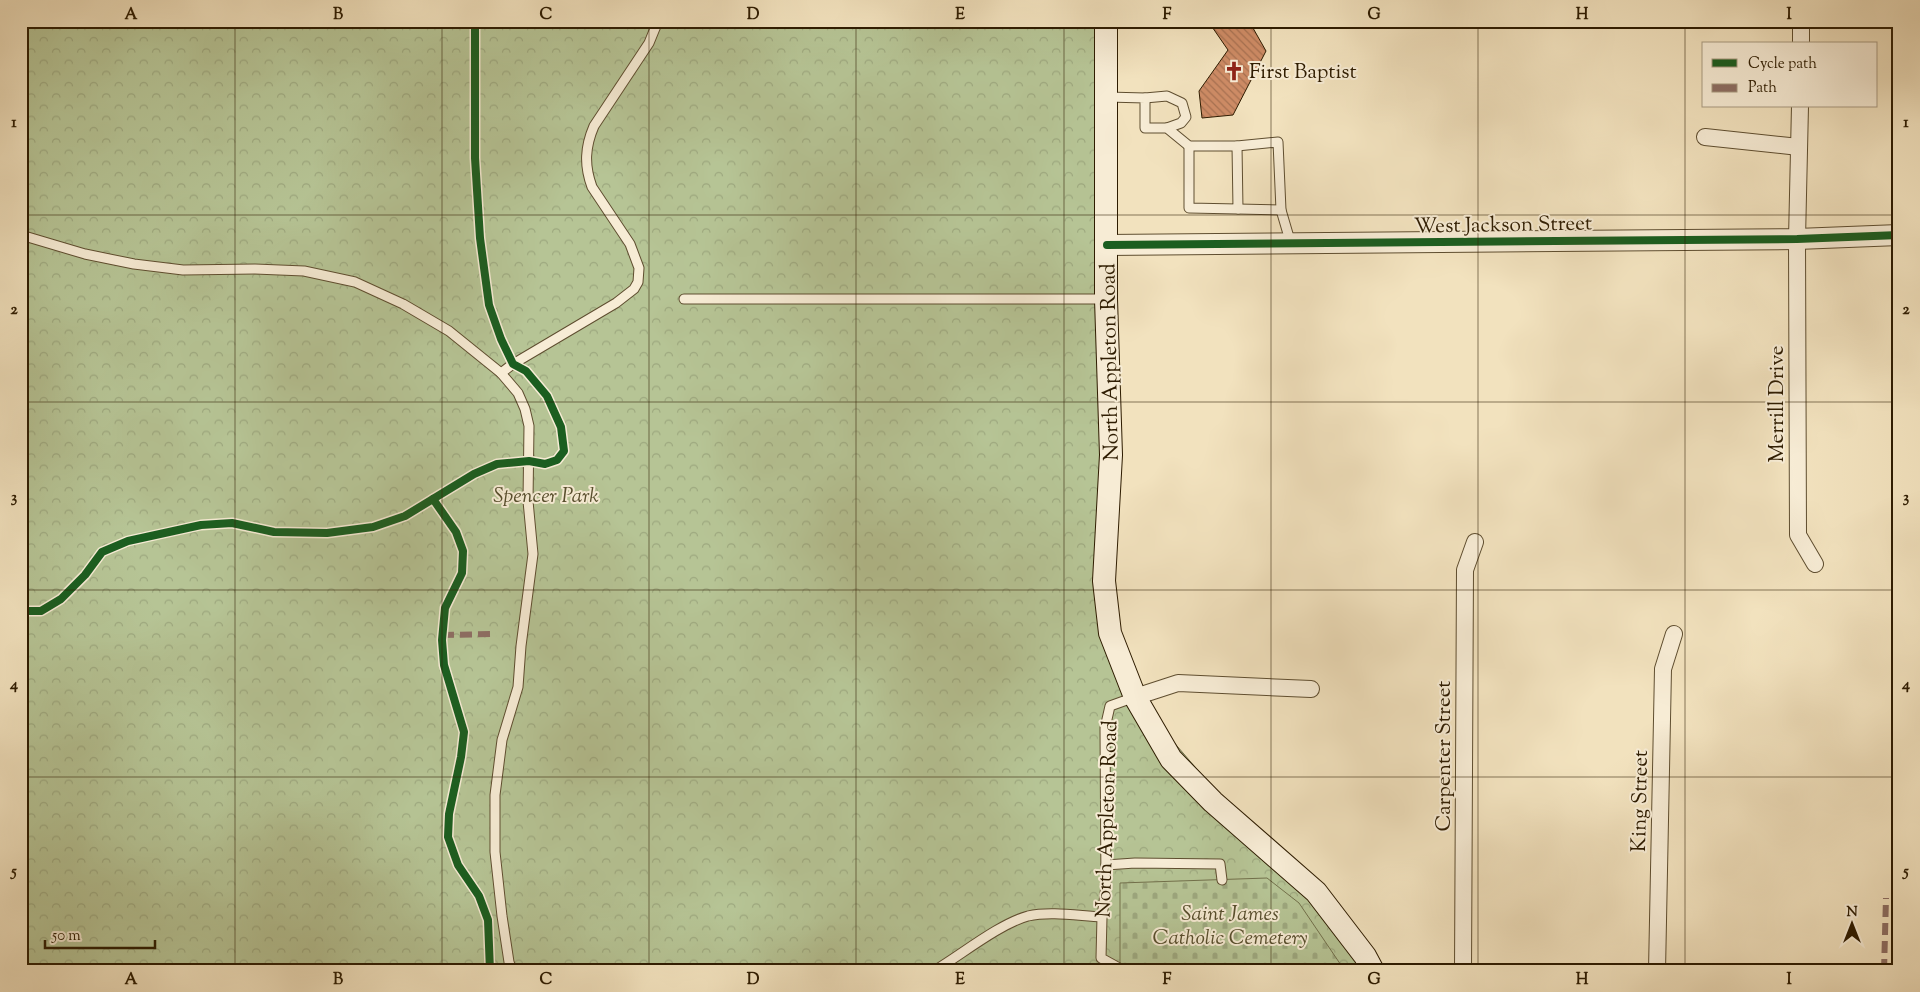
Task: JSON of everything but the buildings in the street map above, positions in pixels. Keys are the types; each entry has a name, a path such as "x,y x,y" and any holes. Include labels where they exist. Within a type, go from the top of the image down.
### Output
{"main road":[{"name":"North Appleton Road","path":"1106,21 1106,299 1111,463 1104,581 1110,633 1135,697 1171,759 1212,802 1316,892 1365,956 1373,971"}],"street":[{"path":"1801,21 1801,42"},
{"name":"Merrill Drive","path":"1800,108 1797,239 1798,536 1815,564"},
{"path":"1705,137 1799,147"},
{"name":"West Jackson Street","path":"1107,245 1797,239 1899,235"},
{"name":"Carpenter Street","path":"1463,971 1465,570 1475,542"},
{"name":"King Street","path":"1657,971 1663,669 1674,634"},
{"path":"1135,697 1178,683 1311,689"}],"lane":[{"path":"501,373 616,302 634,289 638,282 639,268 630,244 592,187 588,176 586,152 594,126 649,43 658,21"},
{"path":"1106,97 1145,98 1167,96 1182,103 1186,117 1181,122 1167,128 1145,128 1145,98"},
{"path":"1167,128 1189,146 1237,146 1278,142 1281,210 1292,244"},
{"path":"1189,146 1189,208 1281,210"},
{"path":"1237,146 1238,209"},
{"path":"21,235 85,254 134,264 183,270 255,269 304,271 356,282 403,304 449,331 501,373 518,393 525,409 529,426 528,501 533,554 521,646 518,687 502,740 495,795 494,852 508,962 512,971"},
{"path":"684,299 1106,299"},
{"name":"North Appleton Road","path":"1134,971 1121,969 1101,958 1102,917 1106,886 1105,728 1110,706 1135,697"},
{"path":"1106,865 1135,863 1220,864 1222,880"},
{"path":"934,971 1003,927 1030,916 1063,914 1102,917"}],"green space":[{"name":"Spencer Park","path":"21,21 1110,21 1104,581 1135,697 1310,901 1373,971 21,971"},
{"name":"Saint James Catholic Cemetery","path":"1267,878 1299,903 1345,971 1120,971 1120,883"}],"marked path":[{"path":"442,635 496,634"},
{"path":"1884,971 1886,898"}],"cycle path":[{"path":"21,611 41,611 61,599 85,575 102,552 128,541 201,525 232,523 274,532 327,533 373,527 405,516 474,474 497,464 529,461 545,464 557,460 564,451 561,427 547,396 526,371 513,364 501,339 489,305 480,238 475,158 475,21"},
{"path":"1107,245 1797,239 1899,235"},
{"path":"433,499 456,532 463,551 462,573 445,608 442,640 444,665 464,732 461,757 449,814 448,837 458,865 479,896 488,920 490,971"}],"place":[{"name":"First Baptist","path":"1234,71"}]}
